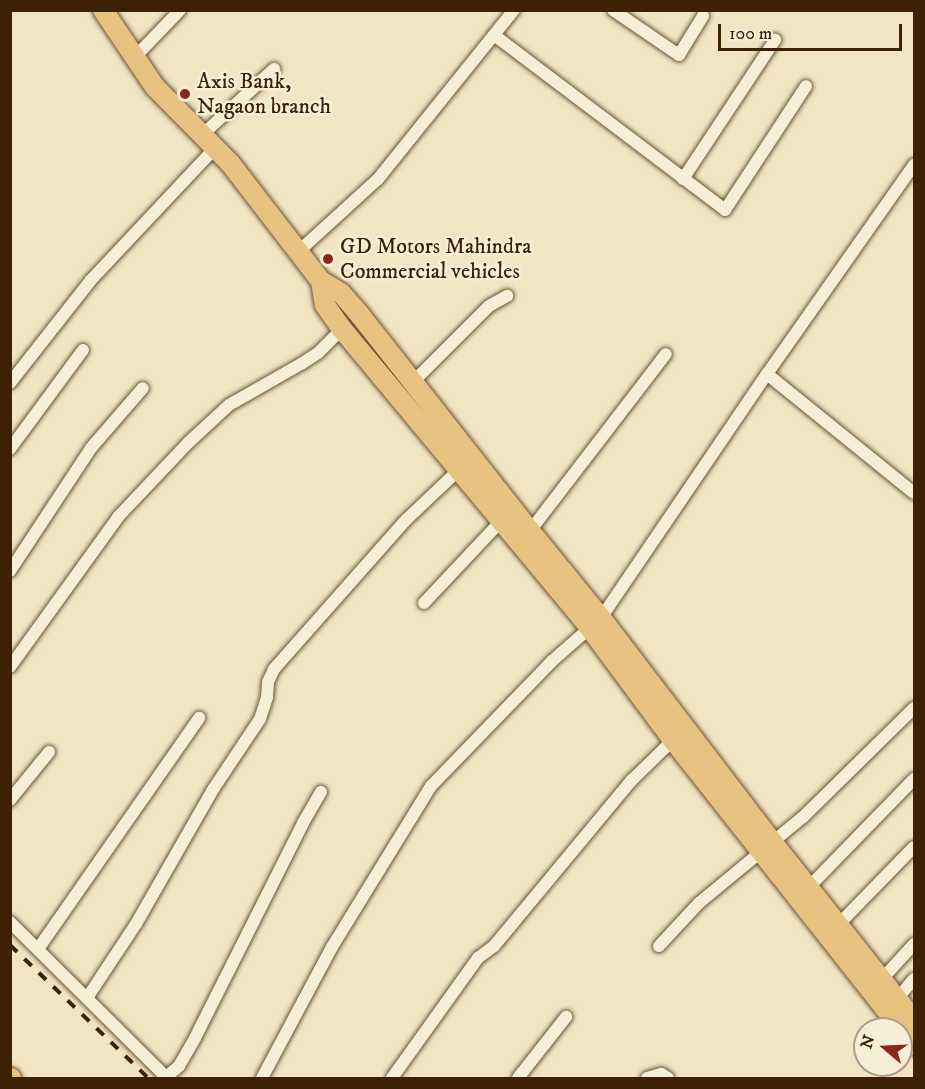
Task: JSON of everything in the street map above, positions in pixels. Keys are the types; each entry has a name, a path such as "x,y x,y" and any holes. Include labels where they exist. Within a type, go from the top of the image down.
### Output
{"main road":[{"path":"103,10 154,87 230,163 321,282 341,293 412,383 502,520 596,623 673,740 767,848 809,887 915,1020"},
{"path":"321,282 325,305 342,329 464,464 530,531 596,623 915,1045"}],"street":[{"path":"135,57 180,10"},
{"path":"298,252 378,179 514,10"},
{"path":"613,10 679,54 703,16"},
{"path":"494,35 725,210 806,86"},
{"path":"683,179 775,40"},
{"path":"10,383 91,280 274,69"},
{"path":"262,1078 332,947 431,786 511,702 596,623 767,374 915,165"},
{"path":"412,383 489,306 507,296"},
{"path":"10,667 118,517 189,442 229,405 309,358 342,329"},
{"path":"10,449 83,350"},
{"path":"530,531 666,354"},
{"path":"767,374 915,493"},
{"path":"10,571 91,448 144,387"},
{"path":"87,998 136,924 214,788 260,719 267,697 268,682 274,669 406,520 464,464"},
{"path":"424,603 502,520"},
{"path":"659,946 699,903 767,848 864,760 915,708"},
{"path":"38,949 199,718"},
{"path":"392,1078 478,958 494,946 632,780 673,740"},
{"path":"10,800 50,752"},
{"path":"809,887 915,779"},
{"path":"10,922 167,1078 179,1066 195,1038 298,832 321,792"},
{"path":"838,924 915,847"},
{"path":"883,978 915,944"},
{"path":"897,999 915,979"},
{"path":"518,1078 566,1017"},
{"path":"647,1078 661,1074 668,1078"}],"railway":[{"path":"10,945 148,1078"}],"place":[{"name":"Axis Bank, Nagaon branch","path":"185,94"},
{"name":"GD Motors Mahindra Commercial vehicles","path":"328,259"}]}
